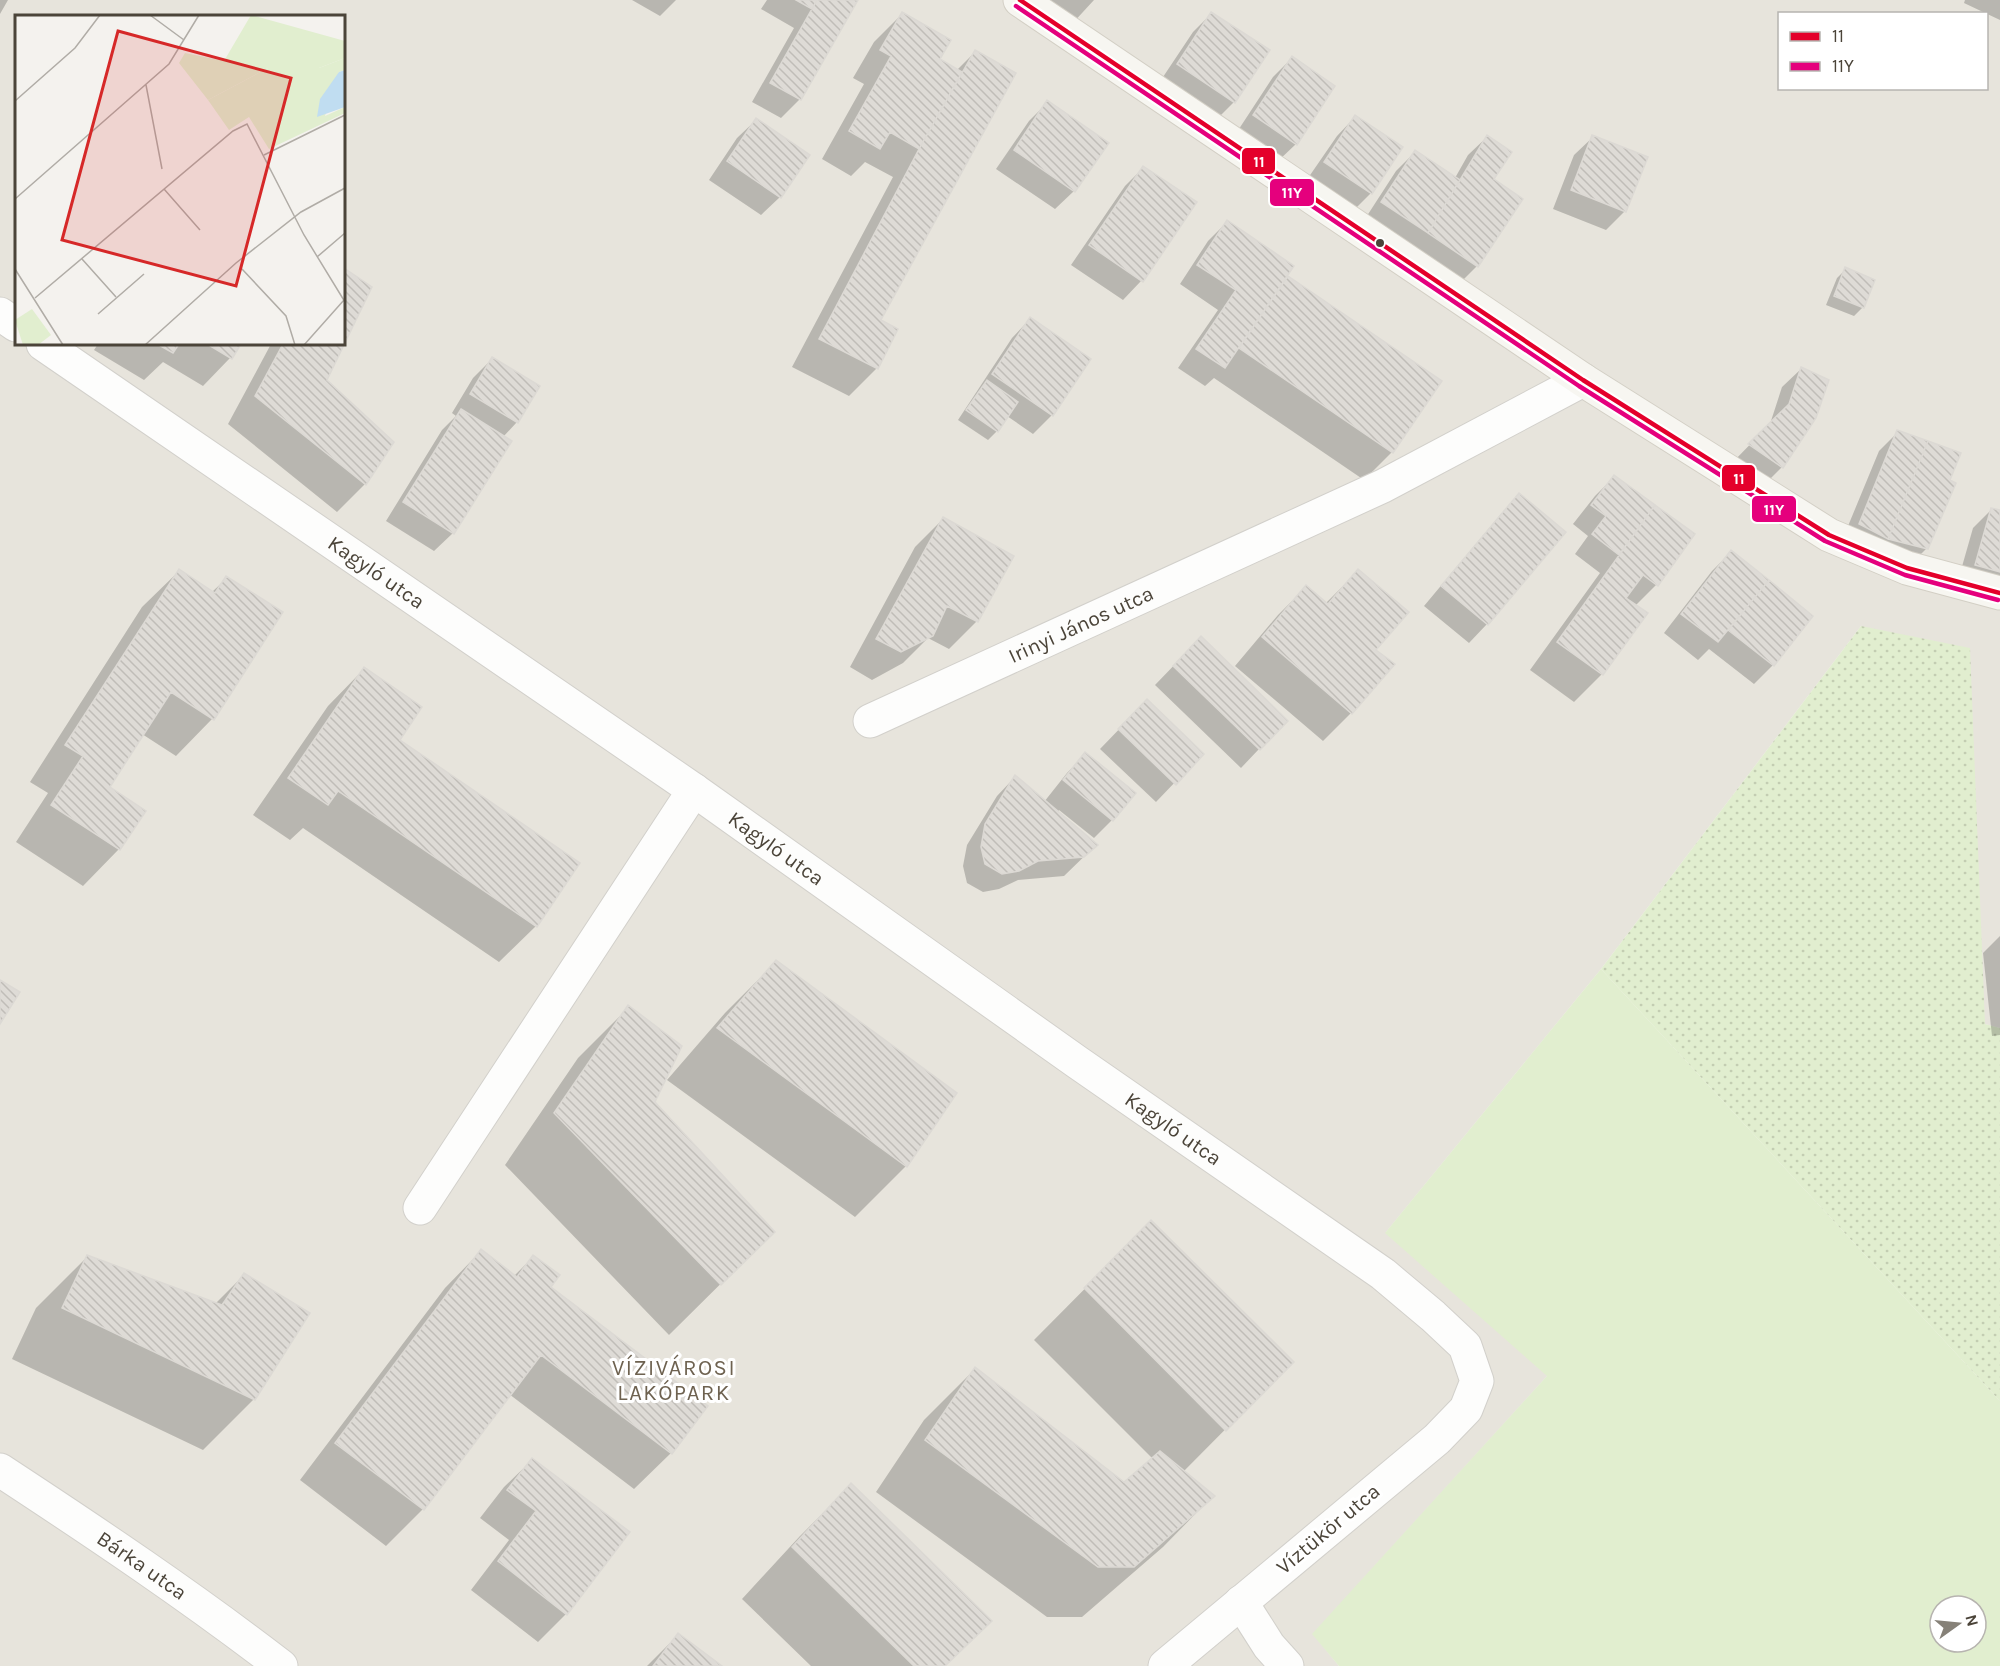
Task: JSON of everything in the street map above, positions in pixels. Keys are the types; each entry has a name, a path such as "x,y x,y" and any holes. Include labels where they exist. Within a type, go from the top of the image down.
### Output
{"main road":[{"path":"1020,0 1583,380 1829,535 1907,568 2000,593"}],"street":[{"path":"0,314 15,324"},
{"name":"Kagyló utca","path":"44,345 694,790 1077,1062 1383,1274 1465,1346 1477,1381"},
{"name":"Irinyi János utca","path":"870,721 1383,486 1583,380"},
{"path":"420,1208 694,790"},
{"name":"Víztükör utca","path":"1166,1666 1437,1439 1466,1408 1477,1381"},
{"name":"Bárka utca","path":"0,1470 211,1612 281,1666"},
{"path":"1241,1602 1269,1646 1287,1666"}],"shaded area":[{"path":"0,0 2000,0 2000,1028 1985,1024 1861,626 1601,969 1386,1232 1548,1375 1313,1634 1339,1666 0,1666"}],"green space":[{"path":"1861,626 1970,648 1985,1024 2000,1028 2000,1401 1601,969"},
{"path":"1601,969 2000,1401 2000,1666 1339,1666 1312,1634 1547,1376 1385,1233"}],"building":[{"path":"796,0 817,0 812,9"},
{"path":"817,0 858,0 801,100 770,83"},
{"path":"902,12 951,40 940,59 962,72 919,149 890,132 880,149 849,131 891,56 880,50"},
{"path":"1211,12 1270,50 1235,103 1177,64"},
{"path":"975,50 1016,73 881,320 898,329 878,369 819,339 919,149"},
{"path":"1292,56 1335,86 1297,145 1253,115"},
{"path":"1047,100 1109,143 1075,192 1014,150"},
{"path":"1355,115 1403,147 1372,194 1324,162"},
{"path":"756,118 810,155 781,198 727,161"},
{"path":"1487,135 1512,152 1494,179 1523,199 1478,267 1428,233"},
{"path":"1592,135 1648,157 1626,212 1571,190"},
{"path":"1415,150 1460,180 1428,233 1381,202"},
{"path":"1143,166 1197,202 1143,282 1089,245"},
{"path":"1227,220 1294,266 1225,368 1196,349 1236,290 1197,265"},
{"path":"1845,267 1875,280 1864,308 1834,296"},
{"path":"345,269 372,287 345,343"},
{"path":"1288,276 1442,381 1393,453 1239,348"},
{"path":"1030,317 1091,359 1053,416 992,374"},
{"path":"159,345 178,345 173,353"},
{"path":"209,345 240,345 232,359"},
{"path":"282,345 344,345 327,380 394,442 366,485 255,396"},
{"path":"492,357 540,386 518,423 470,394"},
{"path":"1801,367 1829,380 1816,418 1783,468 1748,444 1789,404"},
{"path":"987,380 1018,402 998,432 966,410"},
{"path":"461,409 512,441 454,534 403,502"},
{"path":"1897,430 1928,441 1888,539 1859,524"},
{"path":"1928,441 1961,453 1950,480 1956,483 1928,549 1888,539"},
{"path":"1614,475 1655,505 1619,555 1592,534 1606,516 1591,505"},
{"path":"1519,493 1566,532 1488,625 1441,586"},
{"path":"1655,505 1695,534 1658,586 1643,575 1626,598 1648,613 1603,675 1557,642"},
{"path":"1991,508 2000,510 2000,572 1975,565"},
{"path":"943,517 1014,556 978,622 947,606 933,636 901,652 876,639"},
{"path":"1731,550 1769,580 1718,642 1681,614"},
{"path":"179,569 215,593 226,576 283,612 214,720 171,692 110,787 146,811 120,850 51,805 83,756 65,745"},
{"path":"1358,569 1409,612 1376,650 1395,664 1352,714 1262,637 1306,585 1328,604"},
{"path":"1769,580 1813,616 1774,666 1728,630"},
{"path":"1201,636 1288,721 1260,750 1173,666"},
{"path":"364,667 422,707 400,740 580,863 537,927 338,791 328,805 288,778"},
{"path":"1147,699 1204,754 1176,785 1118,729"},
{"path":"1085,752 1136,793 1113,821 1063,780"},
{"path":"1015,775 1098,845 1084,857 1038,861 1019,871 1002,874 985,864 981,847 985,824"},
{"path":"776,960 957,1093 907,1167 717,1028"},
{"path":"0,980 20,992 0,1024"},
{"path":"628,1005 682,1046 655,1102 775,1232 721,1285 554,1113"},
{"path":"1151,1220 1294,1362 1226,1431 1084,1288"},
{"path":"481,1249 517,1277 533,1255 560,1275 551,1287 708,1406 672,1454 541,1355 424,1510 335,1443"},
{"path":"87,1255 222,1305 244,1273 310,1313 255,1400 62,1308"},
{"path":"975,1367 1124,1482 1160,1451 1215,1496 1134,1567 1098,1567 925,1440"},
{"path":"532,1458 630,1532 567,1615 498,1561 536,1511 507,1490"},
{"path":"851,1483 992,1621 945,1666 914,1666 792,1547"},
{"path":"678,1633 722,1666 653,1666"}],"transit line":[{"name":"11","path":"1020,0 1583,380 1829,535 1907,568 2000,593"},
{"name":"11Y","path":"1016,6 1579,386 1825,541 1905,575 1998,600"}],"district":[{"name":"VÍZIVÁROSI LAKÓPARK","path":"674,1380"}]}
